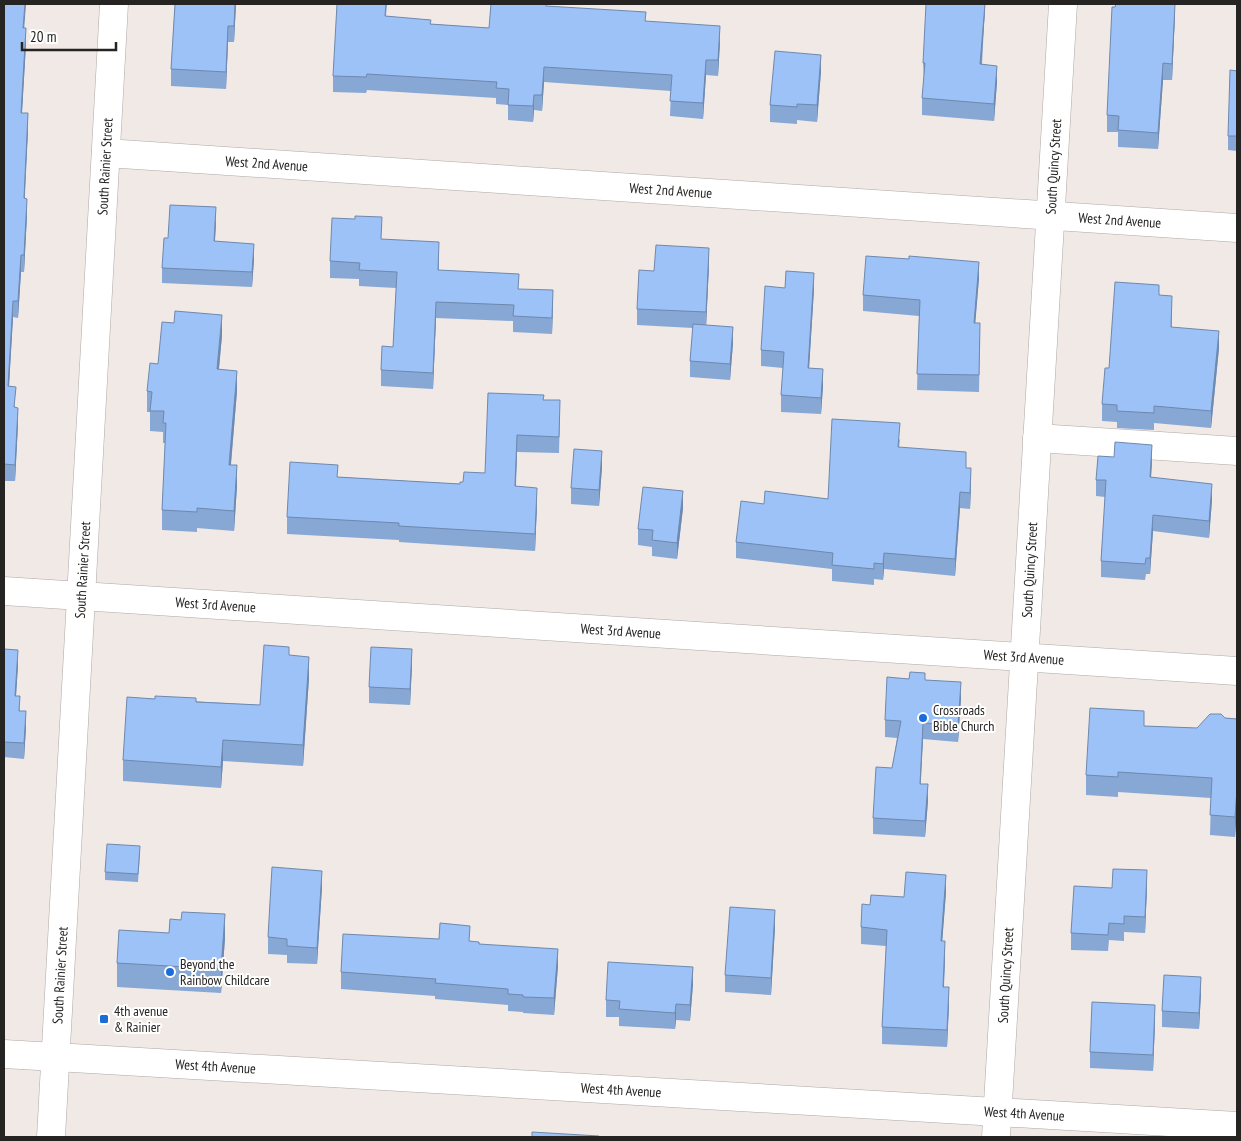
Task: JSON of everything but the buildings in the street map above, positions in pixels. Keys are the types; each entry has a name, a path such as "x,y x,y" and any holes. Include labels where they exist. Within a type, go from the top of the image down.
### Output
{"street":[{"name":"South Rainier Street","path":"51,1137 114,4"},
{"name":"South Quincy Street","path":"996,1125 1063,4"},
{"name":"West 2nd Avenue","path":"106,153 1237,228"},
{"path":"1037,438 1237,451"},
{"name":"West 3rd Avenue","path":"4,591 1237,671"},
{"name":"West 4th Avenue","path":"4,1054 996,1125 1237,1126"}],"place":[{"name":"Crossroads Bible Church","path":"923,718"},
{"name":"Beyond the Rainbow Childcare","path":"170,972"},
{"name":"4th avenue & Rainier","path":"104,1019"}]}
